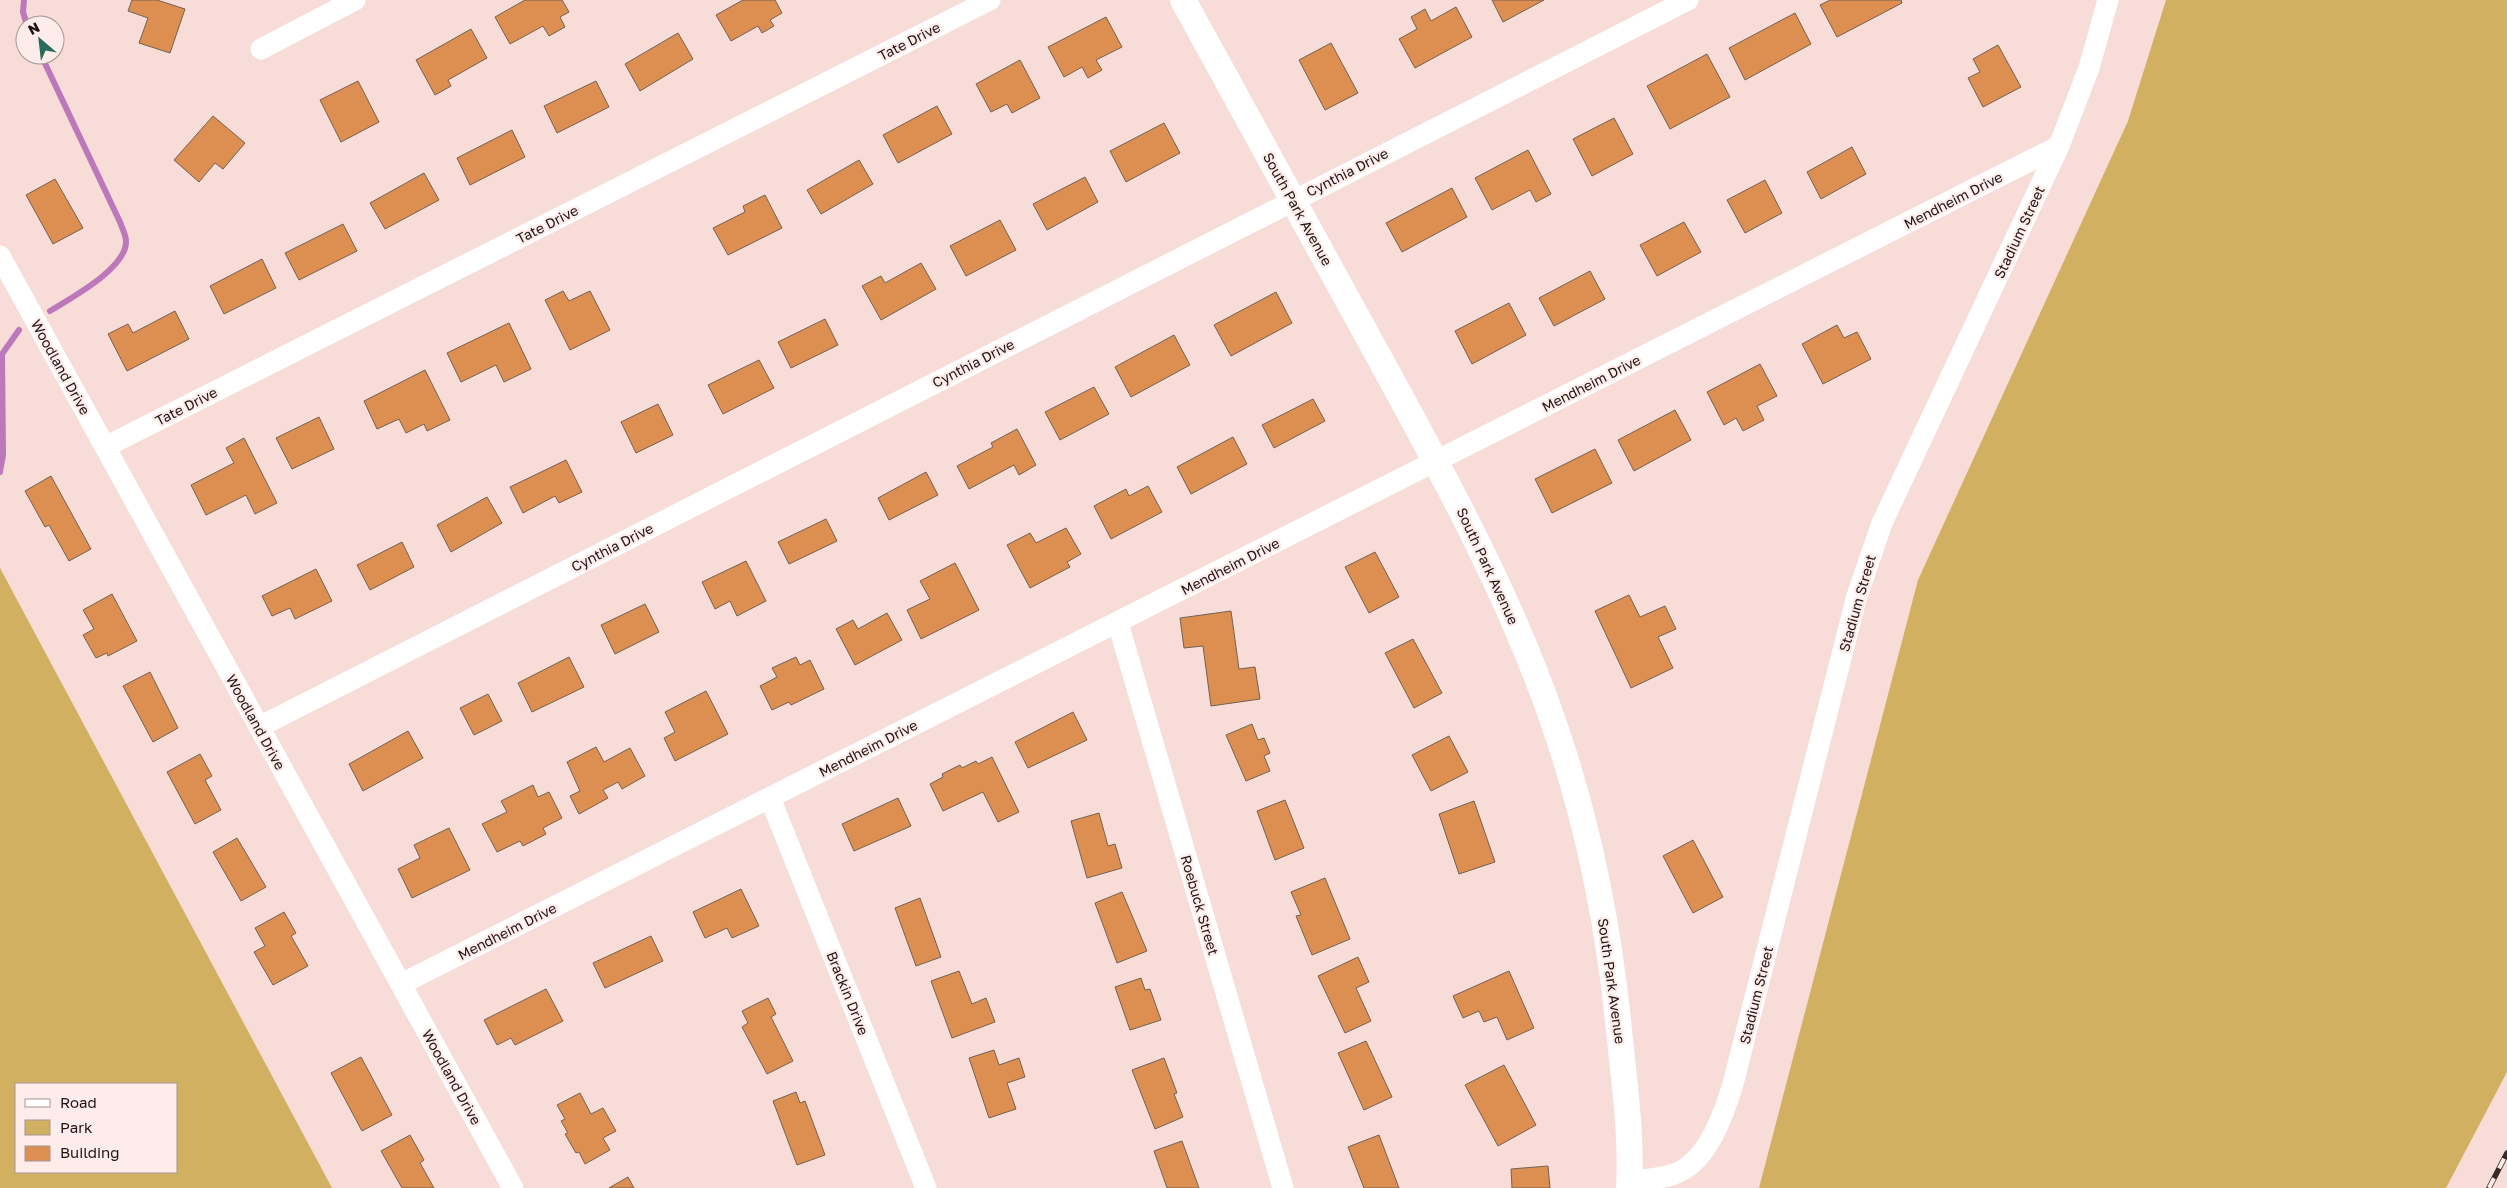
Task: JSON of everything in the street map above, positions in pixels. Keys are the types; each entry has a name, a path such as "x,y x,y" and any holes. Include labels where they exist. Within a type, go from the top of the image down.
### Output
{"street":[{"path":"261,49 355,0"},
{"name":"Tate Drive","path":"105,447 990,0"},
{"name":"South Park Avenue","path":"1183,0 1468,521 1517,627 1555,726 1574,794 1610,951 1626,1097 1629,1185"},
{"name":"Cynthia Drive","path":"259,727 1688,0"},
{"name":"Stadium Street","path":"1629,1185 1679,1172 1690,1165 1712,1136 1723,1116 1856,599 1882,523 2059,146 2089,68 2108,0"},
{"name":"Mendheim Drive","path":"401,984 2059,146"},
{"name":"Woodland Drive","path":"0,256 514,1188"},
{"name":"Roebuck Street","path":"1118,623 1283,1188"},
{"name":"Brackin Drive","path":"770,798 926,1188"}],"green space":[{"path":"2166,0 2507,0 2507,1072 2446,1188 1759,1188 1918,580 2128,121"},
{"path":"0,568 332,1188 0,1188"}],"building":[{"path":"132,0 157,0 185,9 170,53 139,43 148,18 128,11"},
{"path":"525,0 562,0 569,12 560,17 565,27 549,36 543,26 510,44 495,17"},
{"path":"743,0 775,0 782,13 770,20 774,26 762,33 758,26 731,41 716,15"},
{"path":"1492,0 1544,0 1503,22"},
{"path":"1830,0 1901,0 1902,3 1837,37 1820,5"},
{"path":"1456,7 1472,37 1415,68 1399,39 1417,29 1411,17 1425,9 1431,21"},
{"path":"1795,13 1811,44 1745,80 1729,48"},
{"path":"1106,17 1122,47 1096,60 1102,70 1088,78 1082,67 1064,77 1048,47"},
{"path":"471,29 487,58 448,80 451,86 435,95 416,60"},
{"path":"678,33 693,59 640,91 625,64"},
{"path":"1331,43 1358,93 1325,110 1299,60"},
{"path":"1998,45 2021,87 1983,107 1968,78 1980,72 1973,59"},
{"path":"1707,54 1730,97 1670,129 1647,86"},
{"path":"1020,60 1040,98 1012,113 1007,104 991,112 976,84"},
{"path":"358,81 379,122 341,142 320,100"},
{"path":"596,81 609,107 557,133 544,106"},
{"path":"937,106 952,134 898,163 883,135"},
{"path":"213,116 245,143 223,169 215,163 199,182 174,160"},
{"path":"1614,118 1633,154 1592,176 1573,139"},
{"path":"1164,123 1180,153 1126,182 1110,151"},
{"path":"512,130 525,157 470,185 457,158"},
{"path":"1852,147 1866,174 1821,199 1807,172"},
{"path":"1528,150 1551,194 1536,202 1530,190 1492,210 1475,178"},
{"path":"859,160 873,184 821,214 807,190"},
{"path":"424,173 439,200 385,229 370,203"},
{"path":"1085,177 1098,202 1047,230 1033,204"},
{"path":"55,179 83,228 53,244 26,195"},
{"path":"1765,180 1782,213 1745,233 1727,200"},
{"path":"1452,188 1467,217 1402,252 1386,223"},
{"path":"765,195 782,228 728,255 713,228 745,212 743,206"},
{"path":"1000,220 1016,250 966,276 950,246"},
{"path":"1684,222 1701,252 1657,276 1640,245"},
{"path":"343,224 357,251 299,280 285,253"},
{"path":"262,259 276,288 224,314 210,286"},
{"path":"921,263 936,289 881,320 862,286 881,276 885,283"},
{"path":"1590,271 1605,299 1554,326 1539,298"},
{"path":"563,291 569,301 590,291 610,330 570,350 545,300"},
{"path":"1276,292 1292,323 1231,356 1214,325"},
{"path":"1509,303 1526,335 1472,364 1455,331"},
{"path":"175,311 189,339 127,371 108,334 128,324 133,333"},
{"path":"825,319 838,345 791,368 778,342"},
{"path":"509,323 531,369 504,382 496,365 461,382 447,353"},
{"path":"1837,325 1844,338 1857,332 1871,359 1823,384 1802,344"},
{"path":"1174,335 1190,365 1131,397 1115,367"},
{"path":"759,360 774,388 723,414 708,385"},
{"path":"1760,364 1777,396 1757,406 1764,420 1743,431 1736,418 1724,425 1707,392"},
{"path":"425,370 450,420 427,431 424,424 406,433 399,419 377,429 364,401"},
{"path":"1094,387 1109,414 1060,440 1045,412"},
{"path":"1313,399 1325,421 1274,448 1262,425"},
{"path":"658,404 673,435 636,453 621,422"},
{"path":"1675,410 1691,440 1634,471 1618,440"},
{"path":"319,417 334,449 292,469 276,438"},
{"path":"1017,429 1036,465 1019,475 1014,465 969,489 957,466 993,447 991,443"},
{"path":"1233,437 1247,464 1191,494 1177,467"},
{"path":"244,438 277,503 255,514 246,495 206,515 191,485 234,463 226,448"},
{"path":"1595,449 1612,483 1552,513 1535,479"},
{"path":"566,460 582,492 559,503 555,496 523,513 510,487"},
{"path":"926,472 938,495 889,520 878,498"},
{"path":"51,476 91,549 69,561 49,525 45,527 25,491"},
{"path":"1148,486 1162,512 1111,539 1094,506 1126,489 1129,496"},
{"path":"487,497 502,523 451,552 437,525"},
{"path":"826,519 837,541 789,564 778,542"},
{"path":"1066,528 1081,554 1067,562 1070,567 1030,588 1007,545 1030,533 1036,543"},
{"path":"402,542 414,567 370,590 357,565"},
{"path":"1375,552 1399,597 1369,613 1345,567"},
{"path":"746,561 766,601 737,616 730,601 715,609 702,582"},
{"path":"955,563 979,610 921,639 907,610 930,599 920,581"},
{"path":"316,569 332,601 295,619 290,608 272,616 262,596"},
{"path":"112,594 137,641 108,656 107,653 96,658 83,635 94,629 83,610"},
{"path":"1629,595 1640,617 1665,606 1676,629 1658,637 1673,668 1631,688 1595,611"},
{"path":"645,604 659,632 615,654 601,625"},
{"path":"1231,611 1239,669 1255,667 1260,699 1211,706 1203,646 1184,648 1180,618"},
{"path":"887,613 902,640 855,665 836,629 853,620 858,629"},
{"path":"1413,639 1442,693 1414,708 1385,653"},
{"path":"569,657 584,687 532,712 518,683"},
{"path":"796,657 800,665 810,660 824,689 791,705 789,702 772,710 760,686 777,677 772,668"},
{"path":"150,672 178,728 153,742 123,686"},
{"path":"706,691 728,734 675,761 664,738 675,732 665,712"},
{"path":"488,694 502,721 474,735 460,708"},
{"path":"1073,712 1087,740 1028,768 1015,742"},
{"path":"1252,724 1258,740 1264,738 1270,753 1264,756 1270,771 1246,781 1226,735"},
{"path":"408,731 423,758 363,791 349,764"},
{"path":"1449,736 1468,772 1431,791 1412,755"},
{"path":"596,747 604,762 630,748 645,776 622,789 618,782 603,790 608,798 579,814 570,796 580,791 567,762"},
{"path":"200,754 212,776 205,780 221,810 195,824 167,772"},
{"path":"992,757 1019,812 998,822 983,792 943,811 930,784 943,777 942,774 960,765 962,768 976,761 978,764"},
{"path":"533,785 538,797 549,792 562,818 543,828 546,834 523,846 520,841 497,852 482,824 507,812 501,801"},
{"path":"898,798 911,826 854,851 842,824"},
{"path":"1285,800 1304,848 1275,860 1257,811"},
{"path":"1474,801 1495,862 1459,874 1439,814"},
{"path":"1099,813 1108,846 1115,844 1122,868 1087,878 1071,821"},
{"path":"449,828 470,870 412,898 398,869 420,858 414,845"},
{"path":"237,838 266,887 241,901 213,852"},
{"path":"1693,840 1723,897 1693,913 1663,856"},
{"path":"1325,878 1350,939 1312,955 1296,916 1301,915 1291,892"},
{"path":"741,889 759,926 732,938 727,928 705,938 693,912"},
{"path":"1122,892 1147,951 1117,963 1095,903"},
{"path":"920,898 941,957 916,966 895,908"},
{"path":"284,912 296,933 291,936 308,966 273,985 254,952 265,946 255,928"},
{"path":"651,936 663,961 605,988 593,963"},
{"path":"1358,957 1369,982 1356,988 1371,1021 1345,1033 1318,976"},
{"path":"959,971 972,1004 986,998 995,1022 952,1038 931,981"},
{"path":"1509,971 1534,1028 1507,1040 1497,1017 1484,1022 1479,1011 1463,1018 1453,996"},
{"path":"1141,978 1145,990 1150,989 1161,1020 1130,1030 1115,987"},
{"path":"546,989 563,1021 515,1045 511,1038 497,1045 484,1020"},
{"path":"768,998 776,1014 771,1017 793,1061 767,1074 742,1027 748,1023 742,1011"},
{"path":"1366,1041 1392,1097 1364,1110 1338,1053"},
{"path":"994,1050 999,1065 1019,1058 1025,1077 1007,1083 1016,1109 989,1118 969,1058"},
{"path":"361,1057 392,1115 362,1131 331,1073"},
{"path":"1164,1058 1177,1093 1174,1094 1183,1117 1155,1129 1132,1070"},
{"path":"1504,1065 1536,1125 1498,1146 1465,1085"},
{"path":"796,1092 800,1103 805,1101 825,1155 797,1165 773,1101"},
{"path":"580,1093 591,1114 603,1108 616,1131 603,1138 610,1150 585,1164 579,1152 576,1153 565,1134 568,1133 561,1121 565,1119 557,1105"},
{"path":"410,1135 424,1160 420,1163 434,1188 402,1188 381,1151"},
{"path":"1379,1135 1399,1188 1364,1188 1348,1147"},
{"path":"1182,1141 1199,1188 1167,1188 1154,1151"},
{"path":"1548,1166 1550,1188 1512,1188 1511,1169"},
{"path":"628,1177 634,1188 609,1188"}],"waterway":[{"path":"24,0 24,15"},
{"path":"46,65 120,222 126,241 124,251 108,272 84,290 50,311"},
{"path":"0,472 3,455 2,354 19,330"}],"railway":[{"path":"2489,1188 2507,1153"}]}
